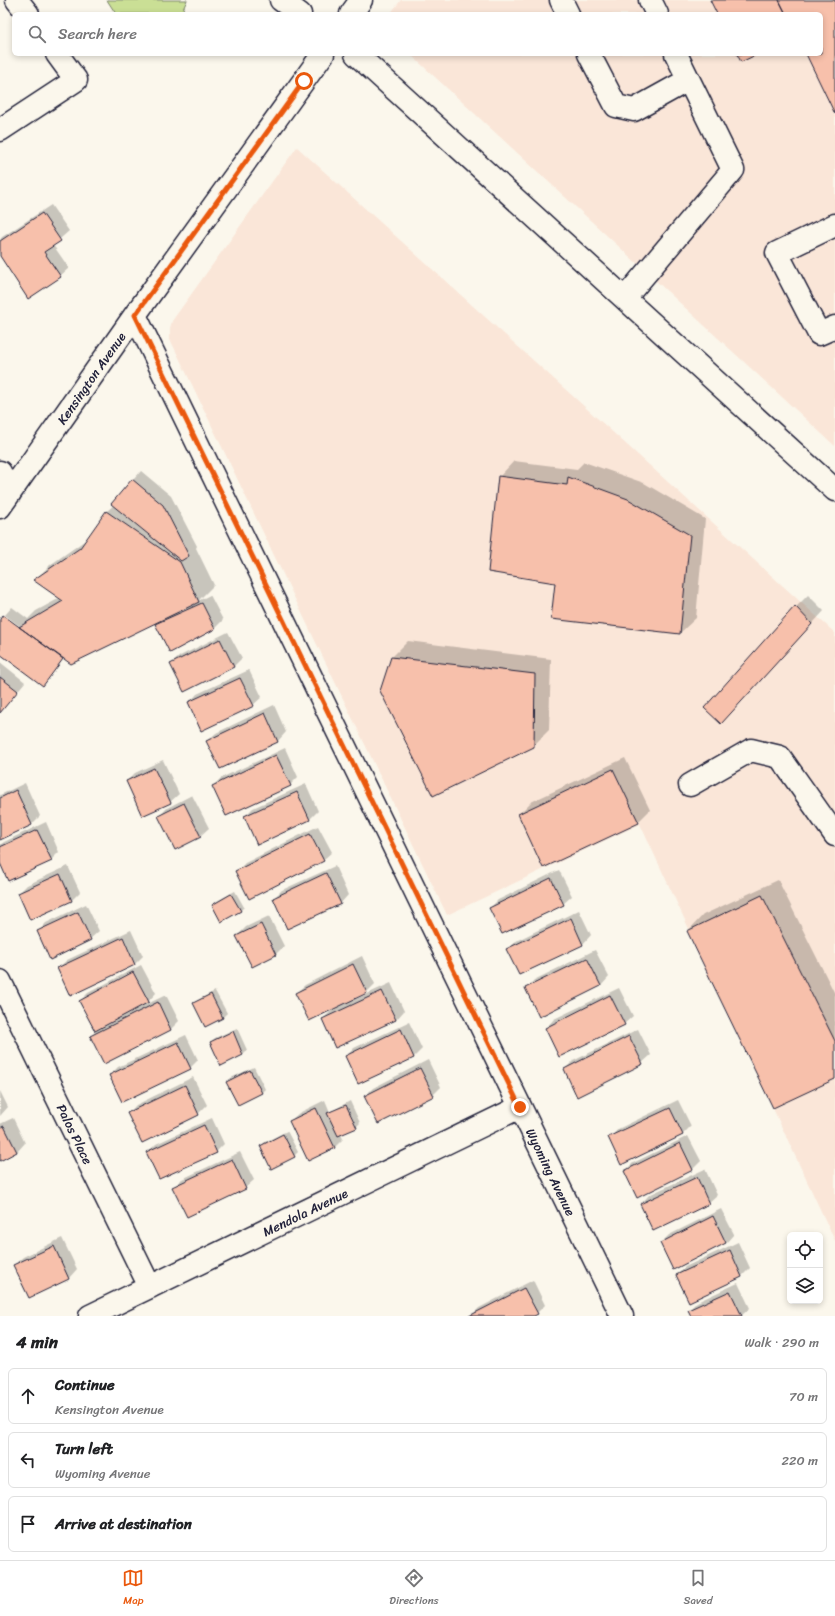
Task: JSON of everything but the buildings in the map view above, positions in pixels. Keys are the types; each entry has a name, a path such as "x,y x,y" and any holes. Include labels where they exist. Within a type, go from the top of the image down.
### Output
{"street":[{"path":"18,0 27,12"},
{"path":"281,0 297,12"},
{"path":"352,12 361,0"},
{"path":"561,0 567,12"},
{"path":"650,0 655,12"},
{"path":"0,130 76,80 58,56"},
{"name":"Kensington Avenue","path":"5,500 135,315 322,56"},
{"path":"358,56 625,298 831,478"},
{"path":"590,56 616,106 634,110 688,80"},
{"path":"625,298 733,170 677,56"},
{"path":"835,225 777,253 819,334 835,327"},
{"name":"Wyoming Avenue","path":"135,315 622,1316"},
{"path":"0,472 5,500"},
{"path":"690,785 751,750 780,757 835,835"},
{"name":"Palos Place","path":"0,981 150,1287"},
{"name":"Mendola Avenue","path":"90,1316 520,1107"}],"shaded area":[{"path":"401,0 835,0 835,446 412,56 823,56 823,12 392,12"},
{"path":"297,147 835,633 835,1241 640,824 447,915 170,339 170,328 172,321"}],"green space":[{"path":"107,0 187,0 182,12 115,12"}],"route":[{"path":"304,81 135,315 520,1107"}]}
